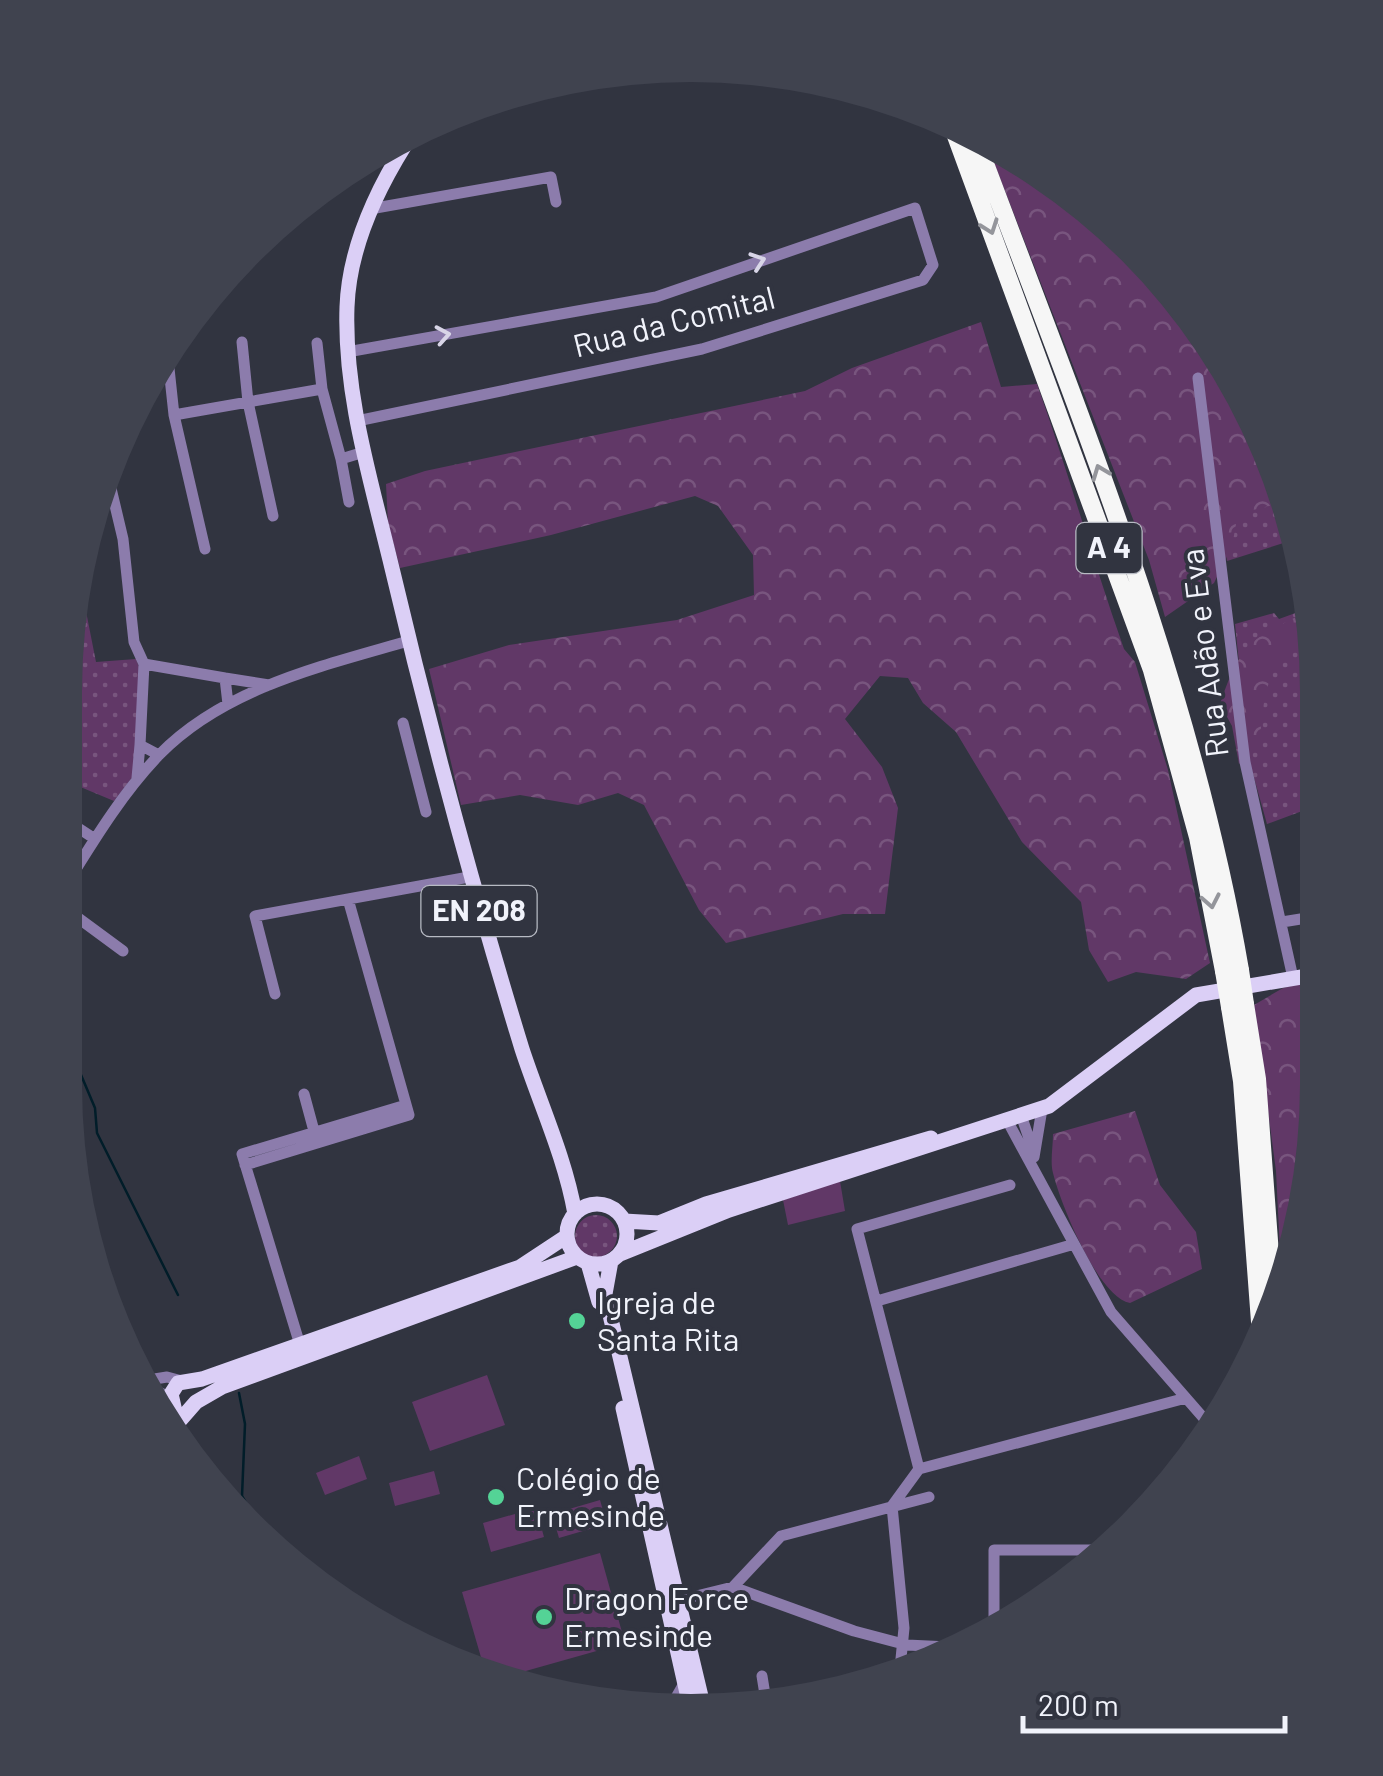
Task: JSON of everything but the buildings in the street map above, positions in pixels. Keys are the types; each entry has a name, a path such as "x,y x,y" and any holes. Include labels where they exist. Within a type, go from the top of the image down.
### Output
{"highway":[{"name":"A 4","path":"959,144 1152,670 1232,970"},
{"name":"A 4","path":"982,157 1114,509 1166,664 1213,832 1238,1006 1257,1079 1271,1270"},
{"name":"A 4","path":"1238,1006 1259,1305"}],"main road":[{"name":"EN 208","path":"398,158 370,209 351,274 347,352 357,421 436,763 542,1110 568,1174 574,1214 567,1236"},
{"path":"182,1419 195,1404 222,1387 582,1260 615,1258 729,1210 1015,1120 1042,1109 1086,1081 1186,1000 1208,991 1300,977"},
{"path":"700,1694 606,1294 615,1258 626,1244 624,1220 660,1223 845,1161 926,1139 975,1132"},
{"name":"EN 208","path":"568,1174 595,1204 607,1205 624,1220"},
{"path":"574,1214 595,1204"},
{"path":"195,1404 180,1408 172,1400 172,1389 185,1381 520,1267 567,1236 582,1260 689,1694"},
{"path":"185,1381 197,1389 195,1404"}],"street":[{"path":"370,209 550,177 556,202"},
{"name":"Rua da Comital","path":"347,352 656,297 915,208 933,266 923,280 691,351 357,421"},
{"path":"242,342 248,402 273,516"},
{"path":"317,344 322,388 349,502"},
{"path":"170,377 174,414 205,550"},
{"name":"Rua Adão e Eva","path":"1198,378 1245,762 1293,978"},
{"path":"174,414 322,388"},
{"path":"340,458 364,452"},
{"path":"114,500 123,539 134,642 144,664 137,779"},
{"path":"83,858 137,779 159,755 228,704 270,685 408,641"},
{"path":"144,664 270,685"},
{"path":"225,678 228,704"},
{"path":"402,723 426,812"},
{"path":"140,745 159,755"},
{"path":"414,768 436,763"},
{"path":"83,831 95,839"},
{"path":"275,994 255,916 469,877"},
{"path":"243,1159 409,1115 348,900"},
{"path":"1282,922 1300,919"},
{"path":"83,922 123,951"},
{"path":"304,1094 314,1131"},
{"path":"243,1159 314,1131 406,1105"},
{"path":"1034,1161 1042,1109"},
{"path":"1015,1120 1071,1246 1111,1312 1202,1416"},
{"path":"243,1159 300,1345 300,1353 277,1368"},
{"path":"919,1470 857,1229 1010,1185"},
{"path":"877,1301 1071,1246"},
{"path":"300,1345 306,1350 332,1348"},
{"path":"158,1379 167,1376 185,1381"},
{"path":"902,1655 902,1572 892,1506 919,1470 1186,1398"},
{"path":"733,1588 762,1551 781,1536 929,1497"},
{"path":"994,1613 994,1550 1083,1550"},
{"path":"680,1600 733,1588 904,1644 929,1645"},
{"path":"762,1676 764,1689"},
{"path":"678,1693 686,1680"}],"green space":[{"path":"994,163 1062,208 1149,290 1198,353 1254,458 1271,506 1249,511 1237,519 1232,546 1214,583 1165,617 1149,560"},
{"path":"981,322 1001,387 1037,384 1124,649 1135,662 1168,770 1210,963 1186,979 1136,972 1108,982 1089,950 1081,902 1022,842 956,732 923,703 908,678 880,676 845,719 882,767 898,808 885,914 843,914 726,943 699,910 644,805 618,793 578,805 520,795 461,805 429,669 509,645 677,620 754,595 753,555 718,506 695,496 551,535 400,568 388,523 386,484 425,471 805,391 852,368"},
{"path":"1206,379 1240,427 1282,543 1227,561"},
{"path":"1274,613 1279,619 1295,613 1300,812 1267,824 1249,760 1235,624"},
{"path":"1296,617 1299,649 1279,653 1265,694 1259,744 1239,764 1232,726 1220,704 1236,665 1263,634"},
{"path":"87,618 96,662 136,659 139,667 134,775 114,801 83,788"},
{"path":"1300,984 1300,1084 1295,1164 1280,1243 1276,1171 1254,1005 1283,988"},
{"path":"1135,1111 1160,1185 1196,1232 1202,1269 1130,1303 1106,1285 1082,1248 1057,1188 1052,1159 1053,1134"},
{"path":"840,1181 845,1211 788,1225 783,1200"},
{"path":"596,1215 611,1221 617,1236 611,1251 596,1257 581,1251 575,1236 581,1221"},
{"path":"487,1375 505,1425 430,1451 412,1402"},
{"path":"359,1456 367,1479 325,1495 316,1473"},
{"path":"434,1471 440,1494 395,1506 389,1483"},
{"path":"600,1500 607,1524 559,1538 552,1514"},
{"path":"536,1508 544,1537 491,1552 483,1523"},
{"name":"Dragon Force Ermesinde","path":"600,1553 625,1643 527,1671 480,1655 462,1592"}],"waterway":[{"path":"83,1080 95,1108 97,1133 178,1295"},
{"path":"239,1393 245,1424 242,1495"}],"place":[{"name":"Igreja de Santa Rita","path":"577,1321"},
{"name":"Colégio de Ermesinde","path":"496,1497"},
{"name":"Dragon Force Ermesinde","path":"544,1617"}]}
